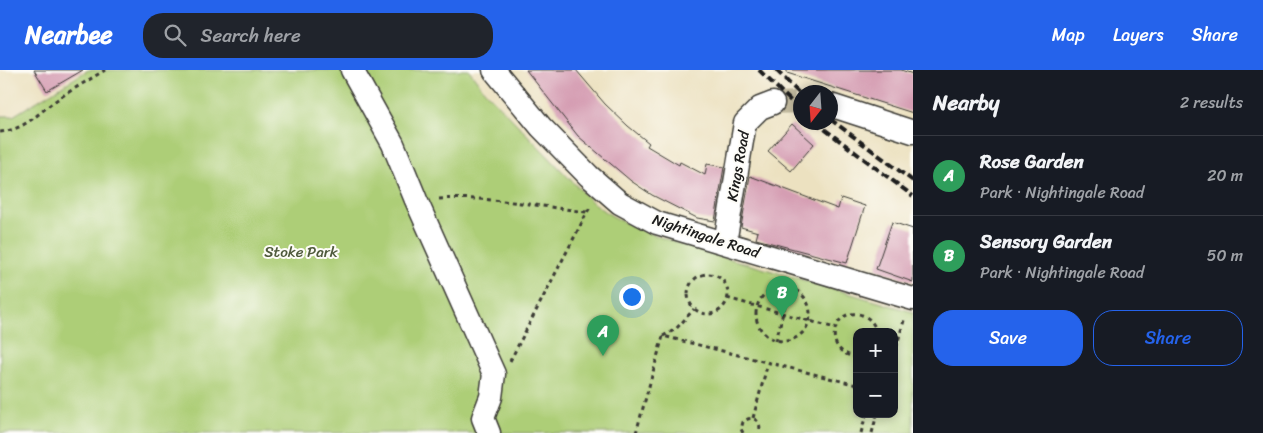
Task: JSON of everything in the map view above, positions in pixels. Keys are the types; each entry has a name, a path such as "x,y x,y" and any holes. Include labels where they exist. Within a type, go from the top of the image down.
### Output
{"street":[{"path":"352,70 393,144 494,374 491,397 483,418 488,433"},
{"name":"Nightingale Road","path":"494,70 541,127 602,189 620,203 657,223 912,298"},
{"name":"Kings Road","path":"725,243 746,123 760,108 773,103"},
{"path":"838,108 913,132"}],"path":[{"path":"0,132 19,128 30,122 57,100 105,70"},
{"path":"510,362 587,212 602,189"},
{"path":"416,200 457,198 587,212"},
{"path":"708,274 721,279 726,284 727,298 722,308 711,314 694,309 690,303 688,289 695,278 708,274"},
{"path":"781,288 789,288 797,291 808,304 809,321 806,329 800,335 784,341 776,341 761,331 757,324 757,307 760,300 766,294 781,288"},
{"path":"776,341 789,288"},
{"path":"727,298 835,328"},
{"path":"898,342 912,298"},
{"path":"636,433 663,336 676,329 694,309"},
{"path":"853,355 843,353 838,348 835,342 835,328 844,317 850,314 858,314 871,320 875,328"},
{"path":"663,336 853,384"},
{"path":"753,418 768,363"},
{"path":"742,433 743,422 746,419 753,418 761,426 759,433"},
{"path":"861,433 865,418"},
{"path":"872,433 876,418"}],"green space":[{"name":"Stoke Park","path":"88,70 469,70 484,90 593,203 614,217 637,228 686,246 913,312 913,433 0,433 0,116 13,116"}],"building":[{"path":"34,70 83,70 47,91"},
{"path":"526,70 576,70 605,104 649,143 647,146 679,165 680,162 705,175 707,164 724,167 715,221 697,218 652,195 631,181 578,136"},
{"path":"787,70 901,70 913,74 913,113 838,89 838,85 825,85 787,73"},
{"path":"792,124 793,130 799,130 814,144 791,171 768,151"},
{"path":"750,176 838,209 841,198 865,206 847,263 756,239 758,232 741,227"},
{"path":"892,222 913,229 913,282 876,269"}],"tunnel":[{"path":"773,103 793,102"}],"railway":[{"path":"759,70 793,103"},
{"path":"776,70 793,87"},
{"path":"838,125 913,181"},
{"path":"826,130 913,196"}],"place":[{"name":"Sensory Garden","path":"782,317"},
{"name":"Rose Garden","path":"603,356"}]}
